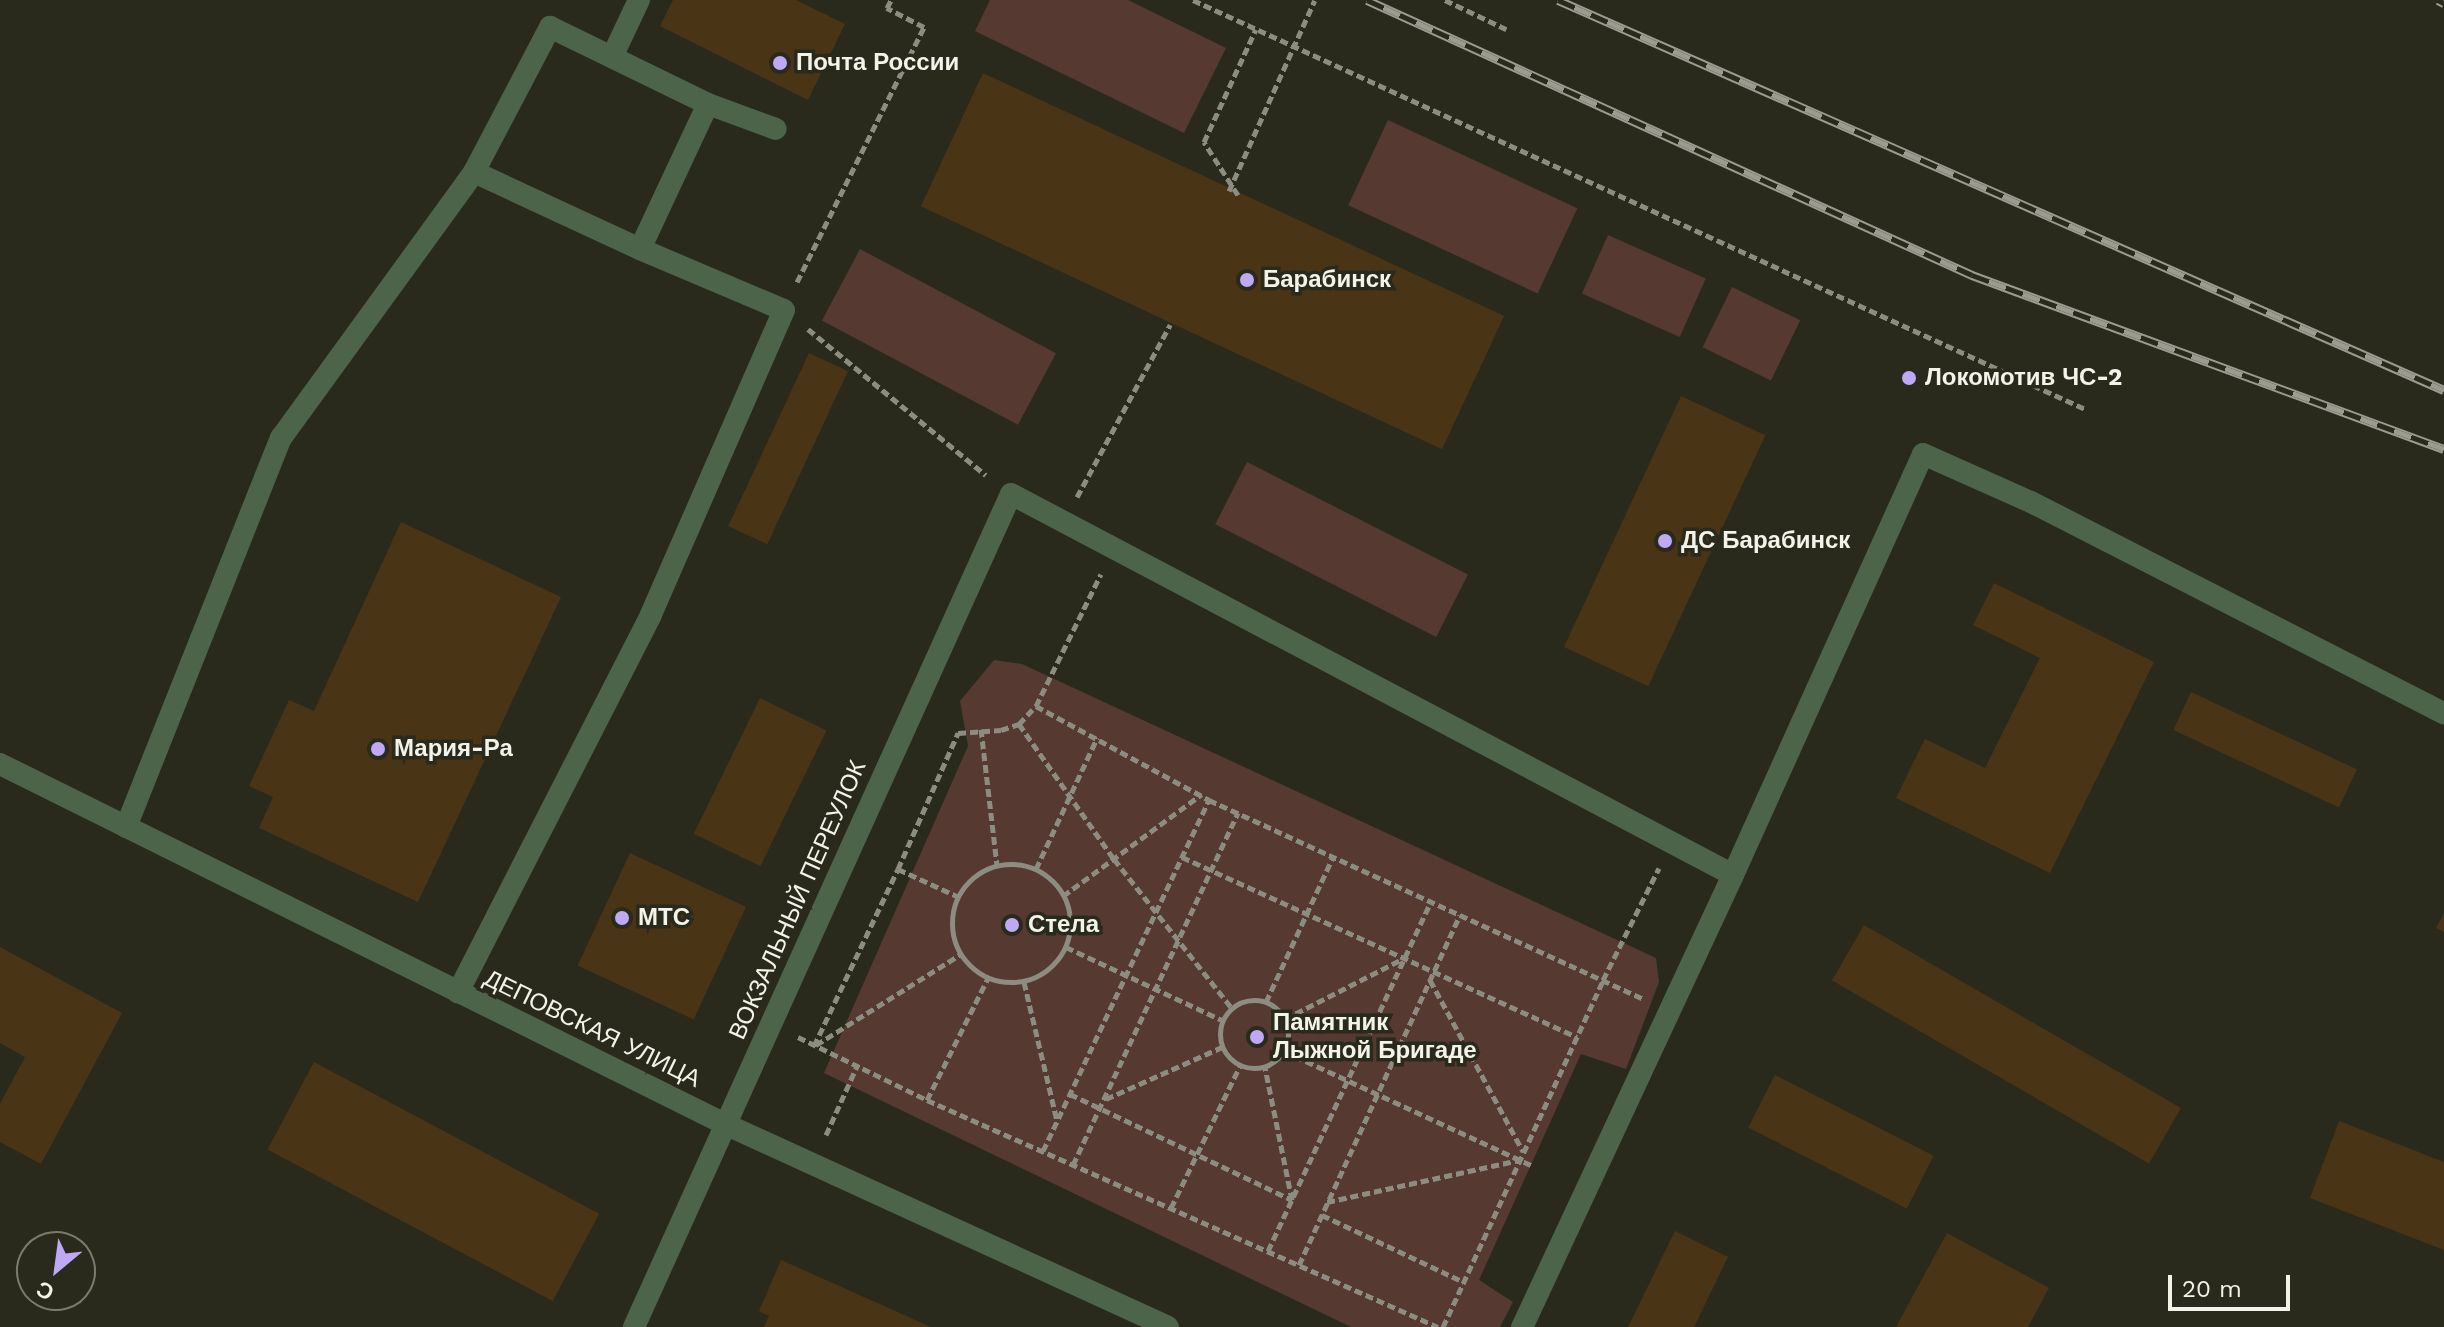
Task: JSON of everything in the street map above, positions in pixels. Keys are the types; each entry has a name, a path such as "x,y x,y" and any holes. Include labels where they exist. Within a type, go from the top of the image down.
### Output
{"street":[{"path":"612,57 639,0"},
{"path":"126,827 281,438 474,172 550,27 708,104 776,129"},
{"path":"640,249 708,104"},
{"path":"458,992 651,615 784,310 640,249 474,172"},
{"path":"1522,1327 1733,875 1923,454 2031,502 2444,713"},
{"path":"1011,494 1733,875"},
{"name":"ВОКЗАЛЬНЫЙ ПЕРЕУЛОК","path":"634,1327 1011,494"},
{"name":"ДЕПОВСКАЯ УЛИЦА","path":"0,764 725,1124 1168,1327"}],"path":[{"path":"891,0 887,8 924,27 784,310 1011,494"},
{"path":"1193,0 2085,409"},
{"path":"1229,191 1315,0"},
{"path":"1445,0 1506,29"},
{"path":"1238,195 1204,142 1256,29"},
{"path":"1064,522 1170,325"},
{"path":"814,1046 958,733 1001,730 1019,724 1036,706 1112,548"},
{"path":"1036,706 1209,800 1669,1011"},
{"path":"1019,724 1114,859 1231,1007"},
{"path":"981,729 997,866"},
{"path":"1036,869 1097,738"},
{"path":"1063,896 1202,794"},
{"path":"1043,1151 1209,800"},
{"path":"1073,1165 1238,813"},
{"path":"772,1021 814,1046 927,1100 1441,1327 1603,980 1672,842"},
{"path":"1182,857 1577,1037"},
{"path":"1266,1002 1333,857"},
{"path":"1017,864 1036,869 1052,880 1070,914 1066,947 1055,964 1024,982 988,978 973,969 961,954 952,919 959,897 980,873 997,866 1017,864"},
{"path":"898,869 959,897"},
{"path":"1268,1251 1431,902"},
{"path":"1299,1265 1460,915"},
{"path":"1066,947 1222,1020"},
{"path":"814,1046 961,954"},
{"path":"1285,1019 1405,958"},
{"path":"927,1100 988,978"},
{"path":"1430,979 1524,1152"},
{"path":"1024,982 1057,1121"},
{"path":"1244,1000 1266,1002 1285,1019 1288,1038 1284,1051 1265,1067 1240,1066 1229,1059 1222,1047 1219,1033 1222,1020 1231,1007 1244,1000"},
{"path":"1104,1100 1222,1047"},
{"path":"1284,1051 1531,1165"},
{"path":"812,1164 857,1066"},
{"path":"1171,1208 1240,1066"},
{"path":"1265,1067 1292,1200"},
{"path":"1070,1094 1292,1200"},
{"path":"1327,1202 1520,1160"},
{"path":"1322,1215 1464,1282"}],"shaded area":[{"path":"990,0 1128,0 1226,48 1184,133 975,31"},
{"path":"1388,120 1577,208 1538,294 1348,205"},
{"path":"1608,235 1706,279 1680,337 1582,293"},
{"path":"860,249 1056,353 1018,425 822,321"},
{"path":"1732,287 1800,320 1771,381 1703,347"},
{"path":"1247,462 1468,575 1436,637 1215,524"},
{"path":"994,660 1022,664 1656,958 1659,982 1626,1069 1581,1054 1479,1280 1513,1302 1500,1327 1351,1327 824,1073 968,746 960,701"}],"building":[{"name":"Почта России","path":"673,0 796,0 845,24 808,100 660,26"},
{"name":"Барабинск","path":"983,73 1504,316 1442,449 921,206"},
{"path":"809,353 848,371 767,544 728,526"},
{"name":"ДС Барабинск","path":"1681,396 1765,435 1648,686 1564,647"},
{"name":"Мария-Ра","path":"401,522 561,597 418,902 259,828 273,797 249,786 289,700 314,711"},
{"path":"1994,583 2154,662 2050,873 1896,798 1925,739 1985,768 2040,658 1973,625"},
{"path":"2191,692 2357,769 2339,807 2173,730"},
{"path":"760,698 827,730 760,866 694,834"},
{"path":"630,853 746,907 694,1019 578,965"},
{"path":"2444,913 2444,932 2436,928"},
{"path":"1864,925 2181,1108 2149,1163 1832,980"},
{"path":"0,947 122,1013 41,1164 0,1142 0,1104 25,1057 0,1043"},
{"path":"314,1062 599,1214 553,1301 268,1149"},
{"path":"1775,1075 1934,1156 1907,1208 1748,1128"},
{"path":"2339,1121 2444,1162 2444,1250 2310,1198"},
{"path":"1675,1231 1728,1257 1694,1327 1628,1327"},
{"path":"1947,1233 2049,1288 2028,1327 1896,1327"},
{"path":"781,1260 931,1327 764,1327 769,1316 759,1311"}],"railway":[{"path":"1367,0 1972,275 2444,449"},
{"path":"1558,0 2444,390"},
{"path":"2438,0 2444,3"}],"place":[{"name":"Почта России","path":"780,63"},
{"name":"Барабинск","path":"1247,280"},
{"name":"Локомотив ЧС-2","path":"1909,378"},
{"name":"ДС Барабинск","path":"1665,541"},
{"name":"Мария-Ра","path":"378,749"},
{"name":"МТС","path":"622,918"},
{"name":"Стела","path":"1012,925"},
{"name":"Памятник Лыжной Бригаде","path":"1257,1037"}]}
